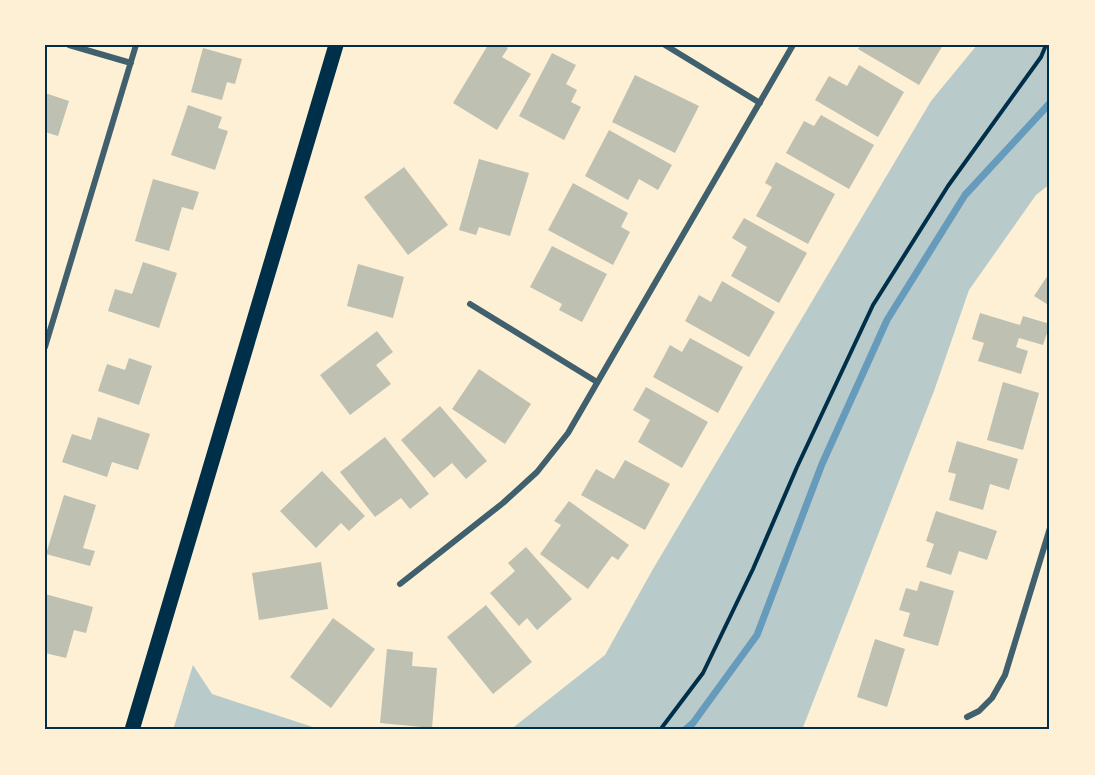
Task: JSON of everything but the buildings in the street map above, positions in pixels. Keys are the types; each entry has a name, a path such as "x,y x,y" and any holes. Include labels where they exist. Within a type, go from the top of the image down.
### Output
{"main road":[{"path":"132,730 336,45"}],"street":[{"path":"69,45 131,63"},
{"path":"45,347 47,331 136,45"},
{"path":"665,45 760,103"},
{"path":"400,584 503,503 537,472 568,433 793,45"},
{"path":"470,304 597,382"},
{"path":"967,717 979,711 992,699 1005,675 1050,528"}],"path":[{"path":"660,730 703,673 753,569 797,467 873,304 948,186 1041,57 1046,45"}],"shaded area":[{"path":"977,45 1050,45 1050,184 1036,195 969,290 934,391 802,730 510,730 605,655 653,569 931,101"},
{"path":"193,665 212,694 322,730 173,730"}],"waterway":[{"path":"685,730 693,723 757,635 822,464 887,320 965,195 1050,103"}]}
